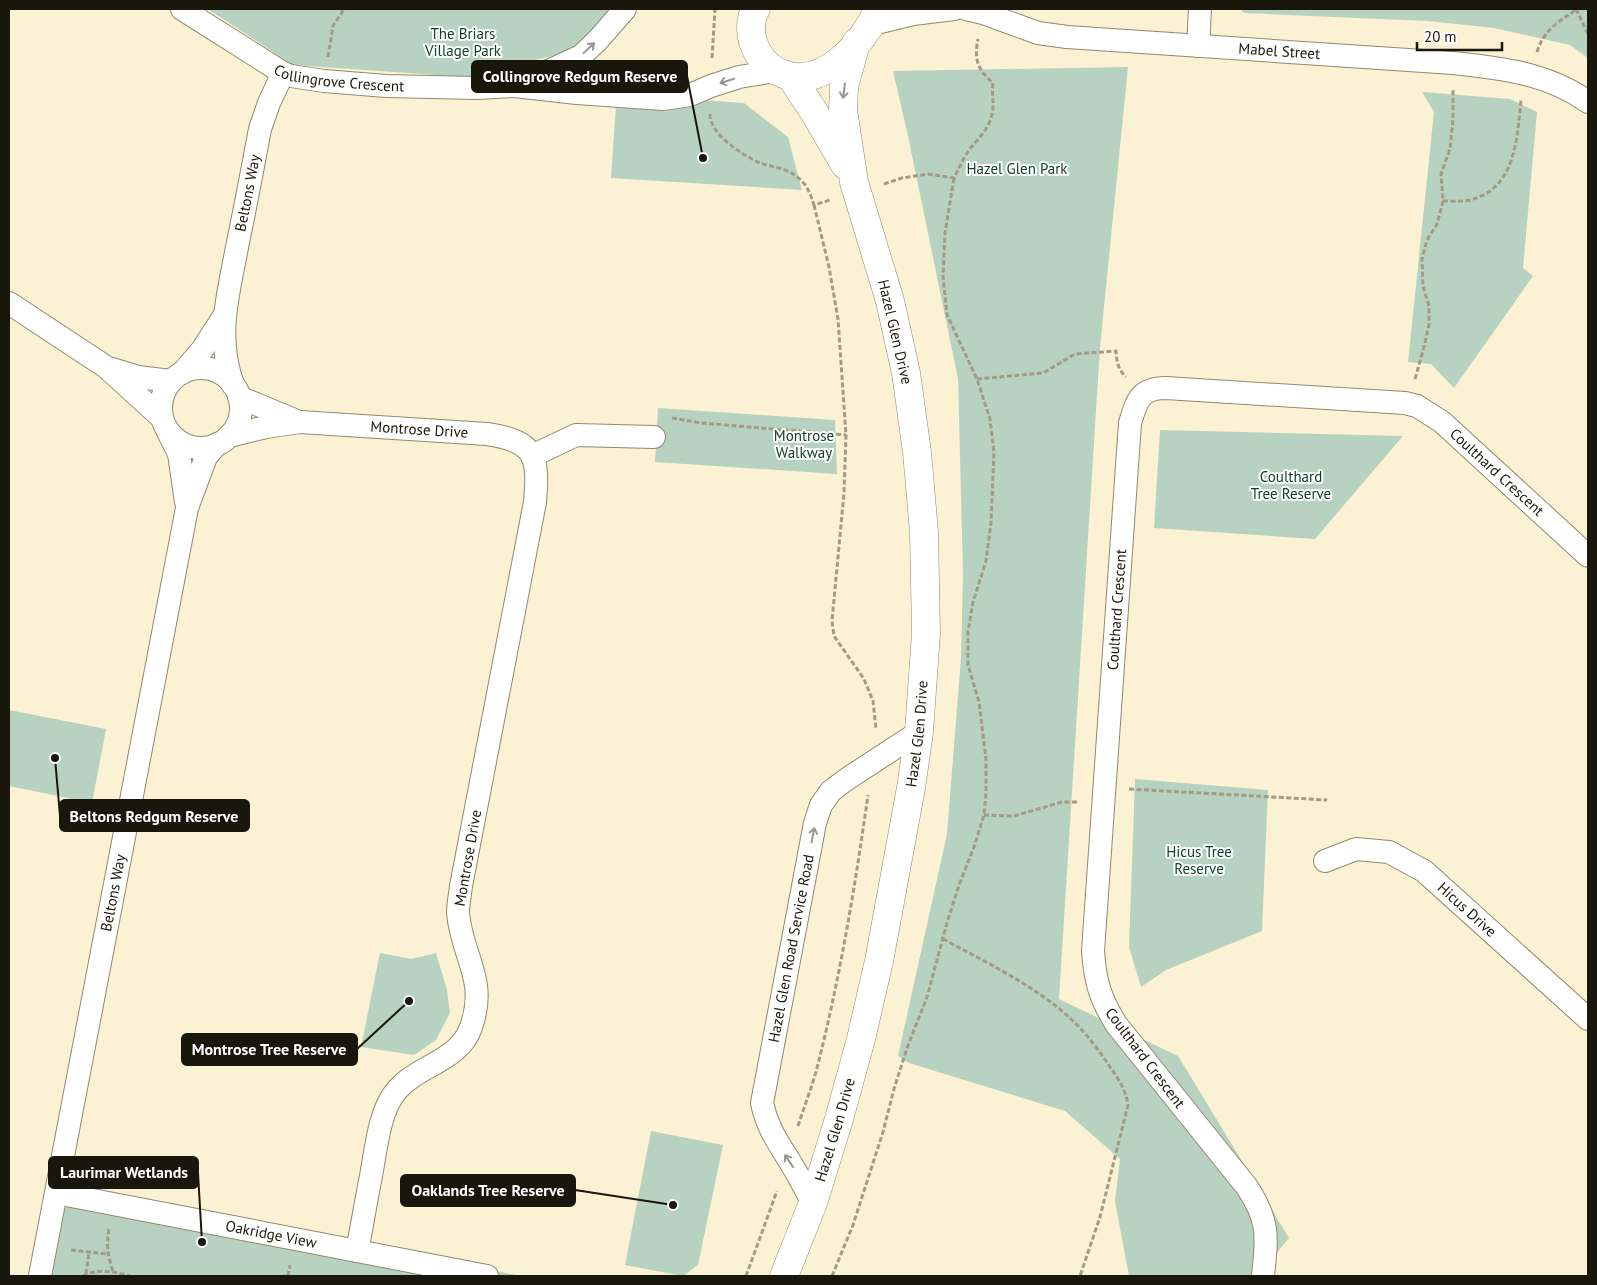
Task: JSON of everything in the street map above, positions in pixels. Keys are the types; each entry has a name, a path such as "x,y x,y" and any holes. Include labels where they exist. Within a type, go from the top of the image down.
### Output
{"street":[{"name":"Collingrove Crescent","path":"182,9 283,73 324,81 386,86 476,88 515,86 664,100 690,95 739,77 783,74"},
{"name":"Collingrove Crescent","path":"515,86 581,56 625,9"},
{"name":"Hazel Glen Drive","path":"756,9 751,24 752,38 756,51 763,62 783,74 834,144 854,182"},
{"path":"783,74 803,78 815,76 832,67 869,25 913,14 954,9"},
{"name":"Mabel Street","path":"966,9 983,13 1038,33 1057,36 1503,68 1529,74 1560,86 1588,102"},
{"path":"1198,46 1200,9"},
{"name":"Hazel Glen Drive","path":"784,1276 813,1203 839,1119 877,970 905,824 919,732 926,633 924,532 906,373 890,301 854,182 843,110 844,87 869,25"},
{"name":"Beltons Way","path":"236,391 226,366 224,316 260,129 269,103 283,73"},
{"path":"9,303 106,368 165,424 175,439 185,445 206,447 223,440 236,424 240,411 236,391 226,376 205,368 193,369 177,377 164,392 161,405 165,424"},
{"name":"Beltons Way","path":"177,377 202,350 224,316"},
{"path":"106,368 138,378 177,377"},
{"name":"Coulthard Crescent","path":"1262,1276 1266,1243 1265,1226 1262,1212 1255,1199 1248,1187 1116,1024 1098,991 1094,970 1093,951 1102,802 1130,423 1135,405 1143,393 1154,388 1166,388 1405,403 1417,406 1442,422 1588,556"},
{"name":"Montrose Drive","path":"236,391 300,422"},
{"name":"Montrose Drive","path":"223,440 266,427 300,422 505,437 515,440 527,448 536,466 535,502 461,886 458,911 462,934 478,991 477,1010 470,1030 459,1047 434,1066 412,1077 397,1090 386,1110 378,1137 357,1251"},
{"name":"Beltons Way","path":"165,424 179,454 187,508"},
{"path":"532,456 576,436 654,437"},
{"name":"Beltons Way","path":"40,1276 187,508 206,457 223,440"},
{"name":"Hazel Glen Road Service Road","path":"813,1203 788,1158 779,1147 766,1121 762,1103 815,823 821,805 830,791 919,732"},
{"name":"Hicus Drive","path":"1325,861 1356,849 1389,852 1424,871 1588,1019"},
{"name":"Oakridge View","path":"56,1192 487,1276"}],"path":[{"path":"324,81 333,26 344,9"},
{"path":"1443,201 1470,201 1486,194 1498,185 1514,156 1521,101 1539,45 1545,34 1555,23 1576,9 1588,34"},
{"path":"1405,403 1418,373 1428,325 1429,306 1423,286 1422,259 1427,240 1437,224 1443,201 1442,174 1450,149 1453,119 1453,63"},
{"path":"832,1276 853,1225 883,1132 907,1048 927,997 949,915 984,815 986,759 979,702 968,665 968,632 973,602 986,561 992,522 994,452 990,419 977,379 947,315 943,276 945,234 954,178"},
{"path":"746,1276 788,1158 816,1069 854,892 876,729 873,701 864,679 834,636 832,621 843,502 846,435 838,318 829,267 814,205"},
{"path":"977,379 1043,373 1075,354 1116,352 1116,363 1120,371 1143,393"},
{"path":"662,416 701,423 846,435"},
{"path":"984,815 1014,816 1062,802 1127,803 1128,789 1328,800"},
{"path":"943,939 1043,997 1072,1020 1100,1052 1119,1079 1126,1094 1128,1105 1103,1207 1080,1276"},
{"path":"113,1204 106,1246 113,1272"},
{"path":"90,1253 85,1275 113,1272 130,1276"}],"green space":[{"name":"The Briars Village Park","path":"208,9 610,9 576,50 466,77 293,65"},
{"path":"1240,9 1588,9 1588,58 1570,45 1494,28 1428,21 1244,13"},
{"name":"Hazel Glen Park","path":"1128,67 1100,347 1059,999 1178,1056 1289,1238 1258,1276 1129,1276 1115,1201 1120,1159 1065,1111 909,1063 898,1056 947,834 961,658 963,573 958,379 893,71"},
{"path":"1422,92 1510,99 1537,112 1523,268 1533,276 1454,388 1431,364 1408,362 1434,112"},
{"path":"670,98 744,103 788,137 802,190 611,178 616,105"},
{"name":"Montrose Walkway","path":"658,408 835,420 837,474 655,462"},
{"name":"Coulthard Tree Reserve","path":"1160,430 1403,436 1315,539 1154,528"},
{"path":"9,710 106,729 92,803 9,786"},
{"name":"Hicus Tree Reserve","path":"1135,779 1268,790 1262,931 1166,970 1141,987 1129,947"},
{"path":"380,953 411,959 436,953 447,990 450,1013 436,1040 414,1055 361,1047"},
{"path":"651,1131 723,1145 698,1265 683,1276 625,1265"},
{"path":"101,1193 521,1276 48,1276 64,1210 71,1202"}],"place":[{"name":"Collingrove Redgum Reserve","path":"703,158"},
{"name":"Beltons Redgum Reserve","path":"55,758"},
{"name":"Montrose Tree Reserve","path":"409,1001"},
{"name":"Oaklands Tree Reserve","path":"673,1205"},
{"name":"Laurimar Wetlands","path":"202,1242"}]}
